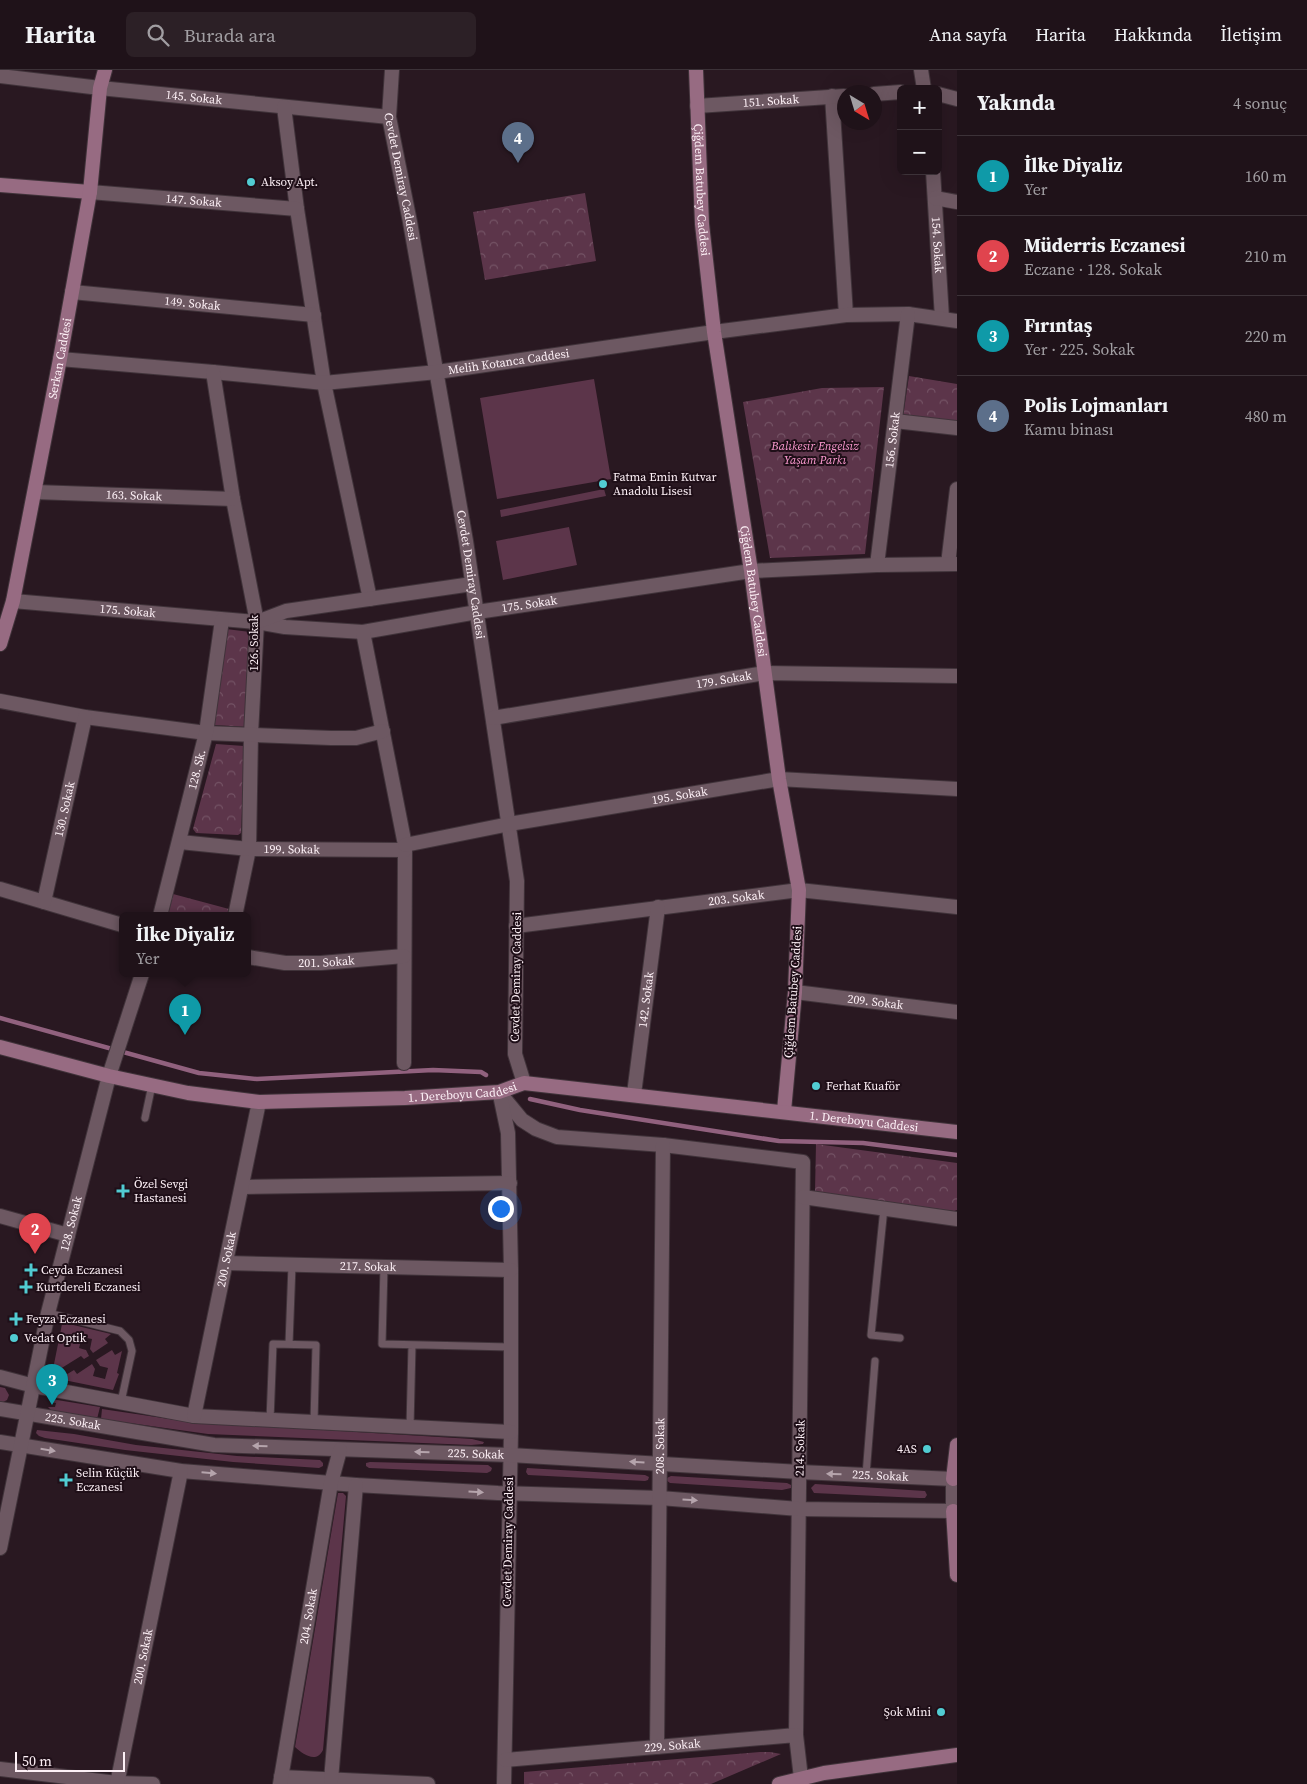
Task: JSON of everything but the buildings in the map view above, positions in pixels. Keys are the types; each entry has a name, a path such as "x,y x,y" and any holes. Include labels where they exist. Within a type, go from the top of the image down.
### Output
{"main road":[{"name":"Serkan Caddesi","path":"0,644 12,601 35,492 60,359 90,192 100,88 104,70"},
{"name":"Çiğdem Batubey Caddesi","path":"696,70 702,224 714,332 751,571 779,779 799,890 795,992 784,1111"},
{"path":"0,185 90,192"},
{"name":"1. Dereboyu Caddesi","path":"0,1047 109,1076 188,1093 259,1102 405,1098 499,1092 524,1083 957,1132"},
{"path":"953,1479 957,1445"},
{"path":"954,1502 957,1575"},
{"path":"779,1784 801,1778 824,1779 957,1754"}],"street":[{"name":"Cevdet Demiray Caddesi","path":"392,70 389,117 437,372 477,612 517,881 515,1054 524,1083"},
{"path":"921,70 923,85"},
{"name":"145. Sokak","path":"0,76 389,117"},
{"path":"882,93 897,92"},
{"path":"942,95 957,99"},
{"name":"151. Sokak","path":"697,106 837,96"},
{"path":"284,107 297,209 324,383 370,600"},
{"path":"839,130 846,315"},
{"name":"154. Sokak","path":"933,175 942,318"},
{"name":"147. Sokak","path":"90,192 297,209"},
{"path":"935,198 957,202"},
{"name":"149. Sokak","path":"72,292 314,315"},
{"name":"Melih Kotanca Caddesi","path":"60,359 324,383 437,372 846,315 908,314 957,321"},
{"name":"156. Sokak","path":"877,565 908,314"},
{"name":"126. Sokak","path":"213,372 233,499 257,622 251,734 249,849 236,912"},
{"path":"895,421 957,428"},
{"path":"952,564 957,489"},
{"name":"163. Sokak","path":"35,492 233,499"},
{"name":"175. Sokak","path":"12,601 257,622 285,627 363,632 477,612 751,571 877,565 952,564"},
{"path":"257,622 286,611 472,584"},
{"name":"128. Sk.","path":"161,912 206,732 222,620"},
{"path":"363,632 405,848 404,1063"},
{"name":"179. Sokak","path":"493,718 765,673 957,676"},
{"path":"0,701 85,717 206,732 356,738 383,731"},
{"name":"130. Sokak","path":"44,902 85,717"},
{"name":"195. Sokak","path":"405,848 509,824 779,779 957,789"},
{"name":"199. Sokak","path":"180,842 249,849 405,848"},
{"path":"0,889 119,924"},
{"name":"203. Sokak","path":"516,926 799,890 957,907"},
{"name":"142. Sokak","path":"634,1094 658,907"},
{"name":"201. Sokak","path":"251,957 285,963 321,963 404,956"},
{"path":"109,1076 141,977"},
{"name":"209. Sokak","path":"795,992 957,1012"},
{"name":"128. Sokak","path":"0,1548 48,1313 109,1076"},
{"name":"Cevdet Demiray Caddesi","path":"499,1092 508,1133 511,1270 511,1432 504,1784"},
{"path":"499,1092 522,1120 536,1129 557,1137 663,1145"},
{"name":"200. Sokak","path":"194,1416 259,1102"},
{"name":"214. Sokak","path":"663,1145 803,1162 796,1735"},
{"name":"208. Sokak","path":"657,1747 663,1145"},
{"path":"242,1187 510,1183"},
{"path":"803,1197 957,1219"},
{"path":"0,1216 68,1235"},
{"name":"217. Sokak","path":"226,1263 511,1270"},
{"path":"0,1376 34,1386 194,1416 511,1432"},
{"name":"225. Sokak","path":"0,1409 214,1445 510,1455 953,1479"},
{"path":"0,1442 181,1471 356,1485 509,1494 660,1498 799,1509 954,1502 953,1479"},
{"name":"204. Sokak","path":"280,1781 331,1482 340,1450"},
{"name":"200. Sokak","path":"117,1784 181,1471"},
{"path":"331,1780 356,1485"},
{"path":"796,1735 801,1778"},
{"name":"229. Sokak","path":"504,1760 796,1735"},
{"path":"0,1770 117,1784 153,1784"},
{"path":"280,1781 331,1780 428,1784"}],"lane":[{"path":"145,1118 152,1085"},
{"path":"884,1208 871,1335 900,1338"},
{"path":"289,1344 292,1265"},
{"path":"384,1267 382,1344 511,1347"},
{"path":"48,1313 120,1331 129,1340 132,1351 121,1402"},
{"path":"270,1420 273,1344 316,1345 314,1422"},
{"path":"410,1427 412,1345"},
{"path":"866,1475 875,1360"}],"green space":[{"path":"585,193 596,261 485,280 473,212"},
{"path":"909,376 957,384 957,424 903,416"},
{"path":"594,379 611,479 497,499 480,398"},
{"name":"Balıkesir Engelsiz Yaşam Parkı","path":"884,387 865,554 770,558 743,402 822,388"},
{"path":"604,489 606,496 501,517 500,510"},
{"path":"569,527 577,565 503,580 496,541"},
{"path":"226,629 250,632 246,727 214,725"},
{"path":"216,744 244,746 245,748 241,833 238,835 196,833 193,829"},
{"path":"173,894 229,909 228,912 168,912"},
{"path":"816,1144 957,1163 957,1210 815,1192"},
{"path":"65,1323 111,1334 105,1339 108,1343 93,1353 90,1349 92,1339 82,1337 79,1348 86,1350 89,1356 84,1359 81,1356 52,1374 62,1324"},
{"path":"112,1350 115,1355 122,1351 117,1373 119,1374 113,1390 59,1379 74,1370 77,1374 92,1364 95,1369 93,1376 105,1379 108,1368 100,1366 96,1360"},
{"path":"0,1387 5,1388 9,1395 7,1400 3,1402 0,1402"},
{"path":"51,1399 100,1407 97,1419 52,1411 48,1407 55,1407 56,1403 50,1402"},
{"path":"102,1409 190,1422 472,1439 484,1442 483,1444 471,1445 208,1434 101,1419"},
{"path":"37,1430 74,1434 136,1445 237,1456 320,1460 323,1466 319,1468 233,1462 125,1450 45,1438 36,1433"},
{"path":"366,1463 488,1465 492,1468 487,1473 369,1468 366,1466"},
{"path":"527,1468 645,1475 649,1477 645,1481 528,1475 526,1472"},
{"path":"671,1476 787,1483 791,1485 791,1488 782,1490 670,1483 666,1480"},
{"path":"815,1484 925,1491 927,1495 925,1498 919,1498 814,1493 811,1488"},
{"path":"338,1493 343,1493 346,1496 323,1750 320,1754 313,1757 306,1755 295,1747"},
{"path":"760,1752 781,1754 711,1784 524,1784 524,1772"}],"waterway":[{"path":"0,1018 199,1073 257,1079 433,1070 481,1072 486,1075"},
{"path":"530,1099 580,1110 779,1141 863,1143 957,1155"}],"place":[{"name":"Polis Lojmanları","path":"518,163"},
{"name":"Aksoy Apt.","path":"251,182"},
{"name":"Fatma Emin Kutvar Anadolu Lisesi","path":"603,484"},
{"name":"İlke Diyaliz","path":"185,1035"},
{"name":"Ferhat Kuaför","path":"816,1086"},
{"name":"Özel Sevgi Hastanesi","path":"123,1191"},
{"name":"Müderris Eczanesi","path":"35,1254"},
{"name":"Ceyda Eczanesi","path":"31,1270"},
{"name":"Kurtdereli Eczanesi","path":"26,1287"},
{"name":"Feyza Eczanesi","path":"16,1319"},
{"name":"Vedat Optik","path":"14,1338"},
{"name":"Fırıntaş","path":"52,1405"},
{"name":"4AS","path":"927,1449"},
{"name":"Selin Küçük Eczanesi","path":"66,1480"},
{"name":"Şok Mini","path":"941,1712"}]}
